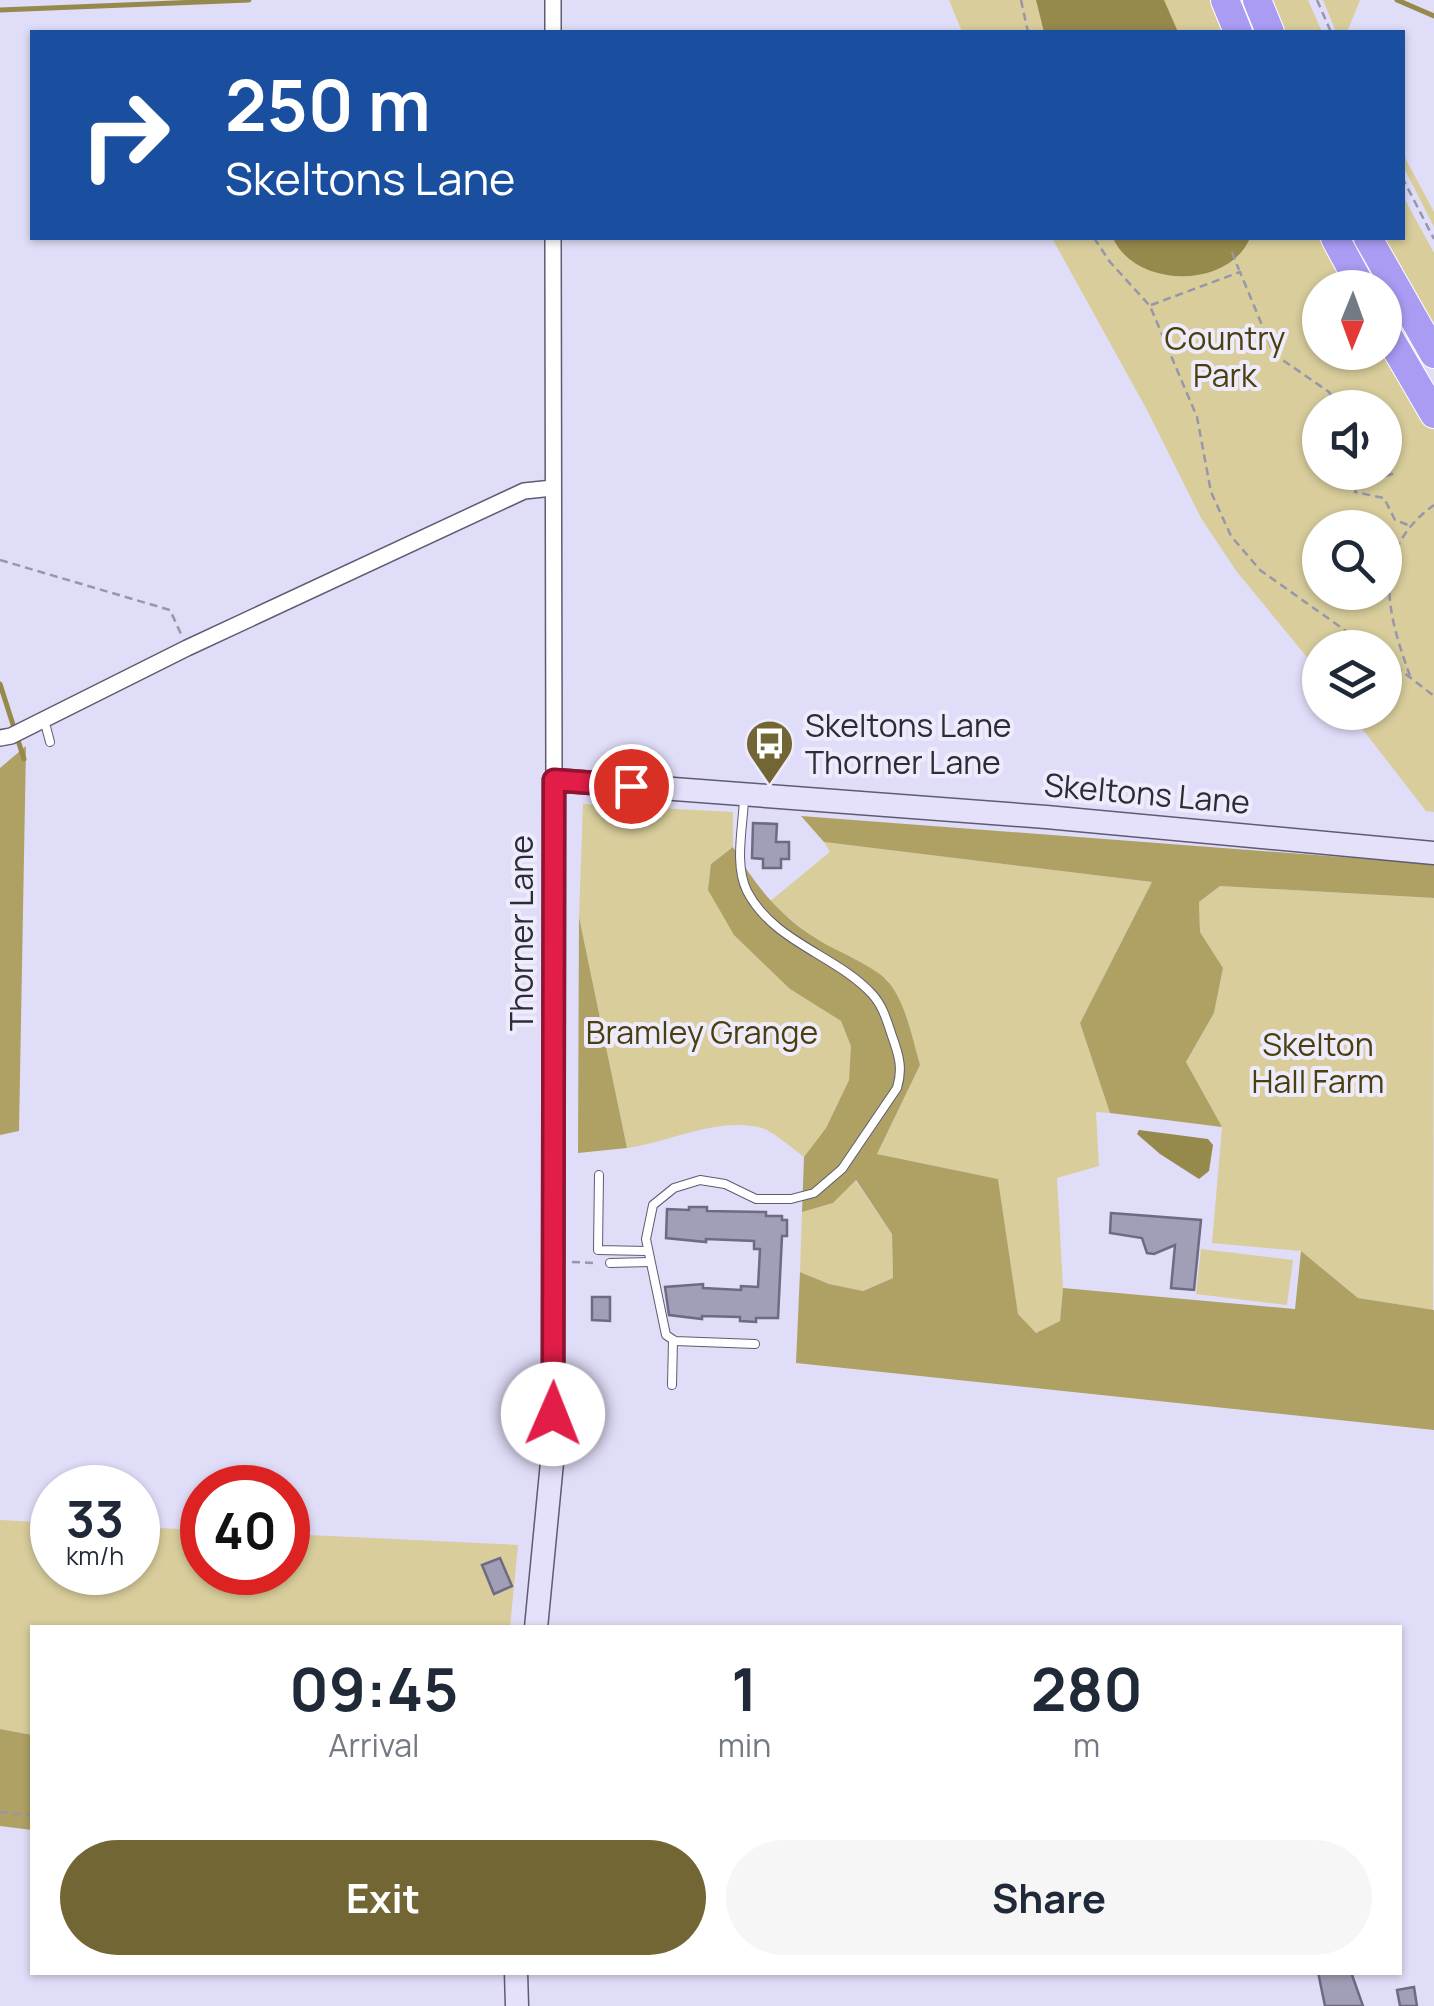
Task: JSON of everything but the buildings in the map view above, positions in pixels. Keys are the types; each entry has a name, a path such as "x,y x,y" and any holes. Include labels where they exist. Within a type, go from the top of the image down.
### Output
{"highway":[{"path":"1225,0 1237,30"},
{"path":"1257,0 1269,30"},
{"path":"1336,240 1352,270"},
{"path":"1369,240 1434,354"},
{"path":"1402,359 1434,414"}],"street":[{"path":"554,0 554,30"},
{"name":"Thorner Lane","path":"536,1625 553,1452 556,1262 553,240"},
{"path":"11,734 524,491 553,488"},
{"name":"Skeltons Lane","path":"554,780 1046,817 1434,853"},
{"path":"516,1975 517,2006"}],"lane":[{"path":"44,720 50,742"},
{"path":"672,1385 673,1340 664,1330 647,1251 646,1228 654,1205 687,1183 712,1180 745,1196 767,1200 803,1198 825,1187 864,1137 897,1088 901,1075 884,1014 872,994 788,936 747,891 741,865 744,795"},
{"path":"600,1175 598,1250 647,1251"},
{"path":"610,1263 650,1262"},
{"path":"673,1340 755,1344"}],"path":[{"path":"1021,0 1028,30"},
{"path":"1317,0 1331,30"},
{"path":"1405,182 1434,238"},
{"path":"1095,240 1150,306 1197,417 1211,492 1232,536 1260,570 1345,630"},
{"path":"1232,252 1274,354 1327,390"},
{"path":"1150,306 1240,272"},
{"path":"1356,490 1384,498 1395,520 1409,526"},
{"path":"1410,676 1387,590 1399,544 1409,526 1434,505"},
{"path":"0,560 170,610 188,648"},
{"path":"1402,670 1434,696"},
{"path":"556,1262 610,1263"},
{"path":"0,1812 30,1815"}],"green space":[{"path":"949,0 1216,0 1228,30 961,30"},
{"path":"1267,0 1308,0 1321,30 1279,30"},
{"path":"1323,0 1360,0 1348,30 1335,30"},
{"path":"1405,158 1434,212 1434,227 1405,170"},
{"path":"1405,200 1434,253 1434,333 1402,277 1402,270 1398,270 1381,240 1405,240"},
{"name":"Country Park","path":"1053,240 1325,240 1341,270 1302,270 1302,370 1402,370 1402,367 1434,395 1434,812 1426,811 1363,730 1402,730 1402,630 1302,630 1302,651 1237,572 1201,518 1147,410"},
{"name":"Bramley Grange","path":"583,804 733,812 733,847 711,864 790,989 841,1021 852,1046 849,1080 826,1128 804,1157 770,1132 741,1125 708,1128 627,1148 579,917"},
{"path":"824,842 1152,882 1080,1023 1110,1113 1096,1112 1099,1166 1057,1178 1063,1288 1060,1321 1036,1333 1018,1315 998,1179 877,1154 920,1065 888,980 814,938 769,902 830,852"},
{"name":"Skelton Hall Farm","path":"1220,886 1434,898 1433,1310 1358,1298 1301,1251 1212,1243 1222,1128 1186,1062 1214,1013 1223,968 1200,932 1199,902"},
{"path":"855,1180 892,1234 893,1278 862,1291 800,1272 802,1212 833,1203"},
{"path":"1201,1249 1293,1260 1287,1305 1196,1294"},
{"path":"0,1520 30,1522 30,1595 160,1595 160,1528 180,1529 180,1595 310,1595 310,1535 518,1545 510,1625 30,1625 30,1735 0,1729"}],"shaded area":[{"path":"1036,0 1164,0 1177,30 1044,30"},
{"path":"1114,240 1249,240 1239,255 1203,274 1160,274 1124,254"},
{"path":"26,746 19,1131 0,1135 0,768"},
{"path":"801,816 1434,864 1434,898 1220,886 1199,902 1200,932 1223,968 1214,1013 1186,1062 1222,1127 1110,1113 1080,1023 1152,882 824,842"},
{"path":"733,847 759,887 791,920 876,971 896,993 920,1065 877,1154 998,1179 1018,1314 1036,1333 1060,1321 1063,1288 1295,1309 1301,1251 1358,1298 1434,1310 1434,1430 796,1363 800,1272 829,1284 863,1291 893,1278 892,1234 856,1180 833,1203 802,1212 804,1157 826,1128 849,1080 851,1046 841,1021 790,989 734,935 708,890 711,864"},
{"path":"579,917 627,1148 578,1153"},
{"path":"1139,1130 1208,1139 1213,1145 1209,1171 1199,1179 1160,1154 1137,1134"},
{"path":"0,1729 30,1735 30,1830 0,1826"}],"waterway":[{"path":"0,10 249,0"},
{"path":"1397,0 1434,16"},
{"path":"0,684 24,759"}],"place":[{"name":"Skeltons Lane Thorner Lane","path":"770,786"}],"route":[{"path":"553,1414 554,780 631,786"}]}
